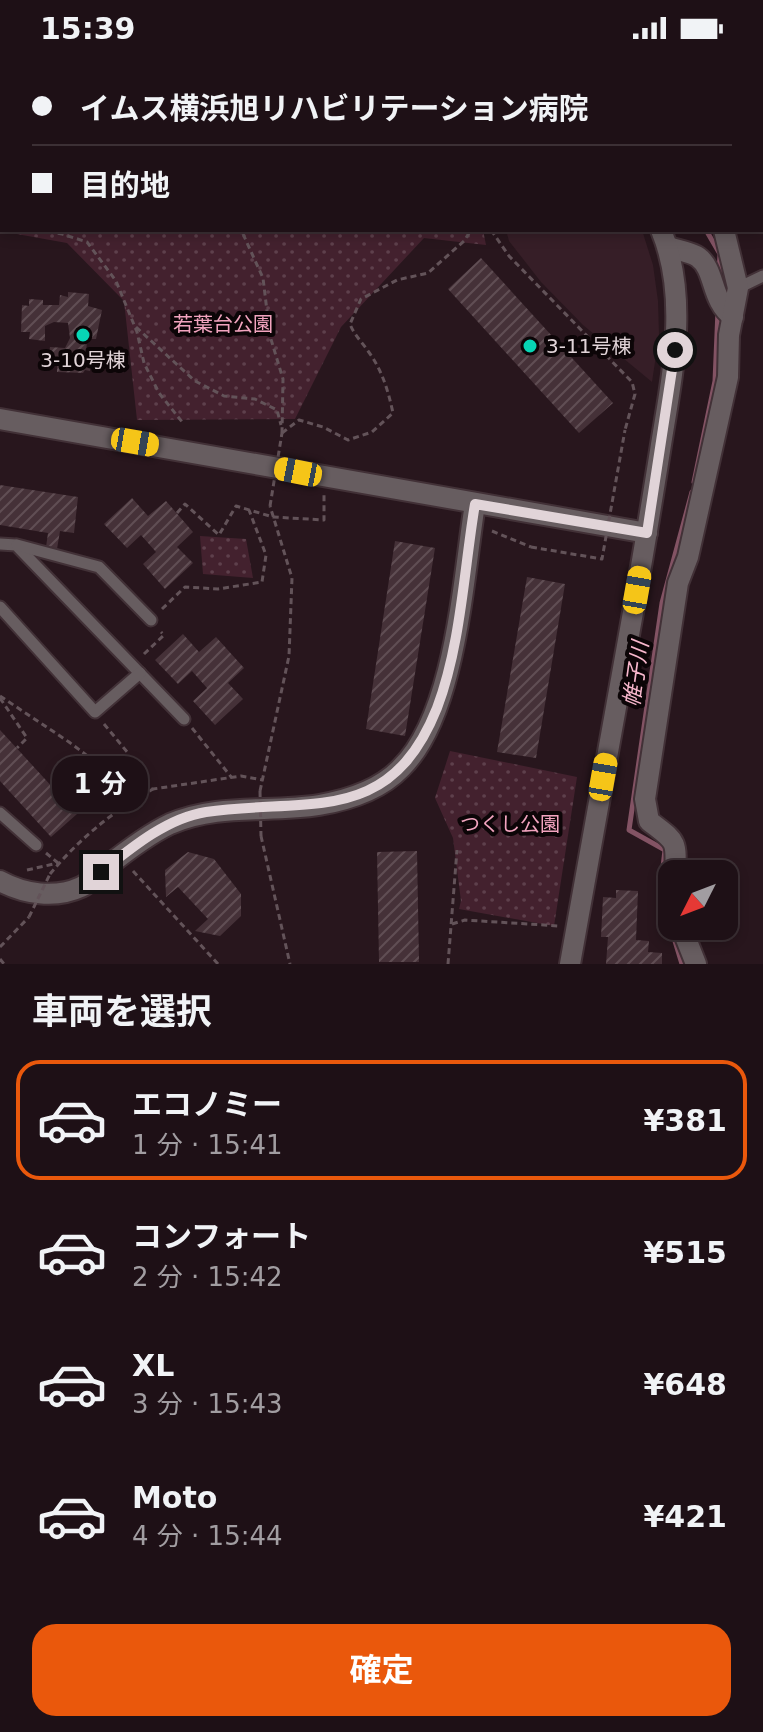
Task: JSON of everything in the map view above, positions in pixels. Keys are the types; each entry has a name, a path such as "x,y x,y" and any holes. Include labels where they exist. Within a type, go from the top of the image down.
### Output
{"street":[{"path":"676,860 677,847 649,821 645,799 678,583 688,557 728,377 729,335 738,288 724,232"},
{"path":"665,238 698,258 708,270 722,308 733,317"},
{"path":"570,964 647,533 676,333 675,294 665,238"},
{"path":"0,419 647,533"},
{"path":"0,881 16,889 48,895 81,887 120,856 169,825 204,812 315,806 349,800 402,768 437,708 448,672 475,504"},
{"path":"687,940 696,964"}],"lane":[{"path":"738,288 763,276"},
{"path":"0,544 16,545 99,567 151,620"},
{"path":"16,545 184,719"},
{"path":"0,607 95,712 136,669"},
{"path":"0,813 36,845"}],"path":[{"path":"50,232 87,242 116,281 134,325 144,363 159,393 183,423"},
{"path":"243,232 263,278 270,336 283,379 282,433 270,506 292,578 289,656 260,791 261,836 290,964"},
{"path":"282,433 299,420 323,427 348,440 372,432 393,413 386,382 350,324 361,299 397,280 428,273 464,241 470,232"},
{"path":"481,527 531,547 602,559 625,430 635,394 632,382 509,256 492,232"},
{"path":"134,325 195,381 224,396 255,399 277,410 282,433"},
{"path":"177,513 185,504 219,535 236,506 273,517 324,520 324,495"},
{"path":"136,669 164,635 151,620 185,587 218,589 262,582 266,555 249,510"},
{"path":"0,697 69,742 126,785 153,789 232,778 263,780"},
{"path":"0,697 27,738 17,748"},
{"path":"95,712 128,753 126,804"},
{"path":"184,719 232,778"},
{"path":"0,947 29,917 50,874 65,855 126,804 153,789"},
{"path":"448,964 457,850"},
{"path":"120,856 218,964"},
{"path":"452,924 465,920 563,926"},
{"path":"0,959 4,964"}],"shaded area":[{"path":"507,232 643,232 653,265 658,301 659,335 652,382 583,325 541,282 509,241"}],"green space":[{"name":"若葉台公園","path":"6,232 483,232 486,245 424,238 341,327 295,419 137,420 124,301 67,243"},
{"path":"200,536 246,539 253,578 203,574"},
{"name":"つくし公園","path":"450,751 577,777 554,926 459,909 461,901 453,838 435,798"}],"building":[{"name":"3-11号棟","path":"481,258 613,403 579,433 448,289"},
{"name":"3-10号棟","path":"68,292 89,294 88,306 102,310 96,339 87,339 86,355 91,357 90,371 83,373 57,372 57,361 48,359 50,347 65,348 70,338 68,323 54,322 45,326 45,341 29,339 30,332 21,332 22,305 29,306 29,299 43,300 43,305 59,305 60,295 68,297"},
{"path":"0,485 78,497 74,533 60,531 57,549 46,547 48,533 0,525"},
{"path":"132,498 148,516 166,501 193,532 177,547 193,563 165,589 143,564 156,552 141,535 127,548 104,524"},
{"path":"395,541 435,548 405,736 366,729"},
{"path":"527,577 565,584 536,758 497,752"},
{"path":"183,634 199,652 216,637 244,668 228,683 243,699 215,725 193,701 207,688 192,671 178,684 155,660"},
{"path":"0,730 77,814 51,837 0,781"},
{"path":"417,851 419,962 379,962 377,852"},
{"path":"188,852 214,859 241,894 241,916 220,936 195,931 208,919 178,887 166,897 165,870"},
{"path":"616,890 638,891 636,940 649,941 648,952 662,953 662,964 606,964 608,937 601,937 603,897 616,898"}],"waterway":[{"name":"帷子川","path":"707,232 720,254 719,276"},
{"name":"帷子川","path":"694,482 715,381 718,310"},
{"name":"帷子川","path":"682,964 660,892 665,850 629,830 662,603 692,492"}],"place":[{"name":"3-10号棟","path":"83,335"},
{"name":"3-11号棟","path":"530,346"}],"route":[{"path":"101,872 131,848 169,825 204,812 315,806 349,800 402,768 437,708 448,672 475,504 647,533 675,350"}]}
